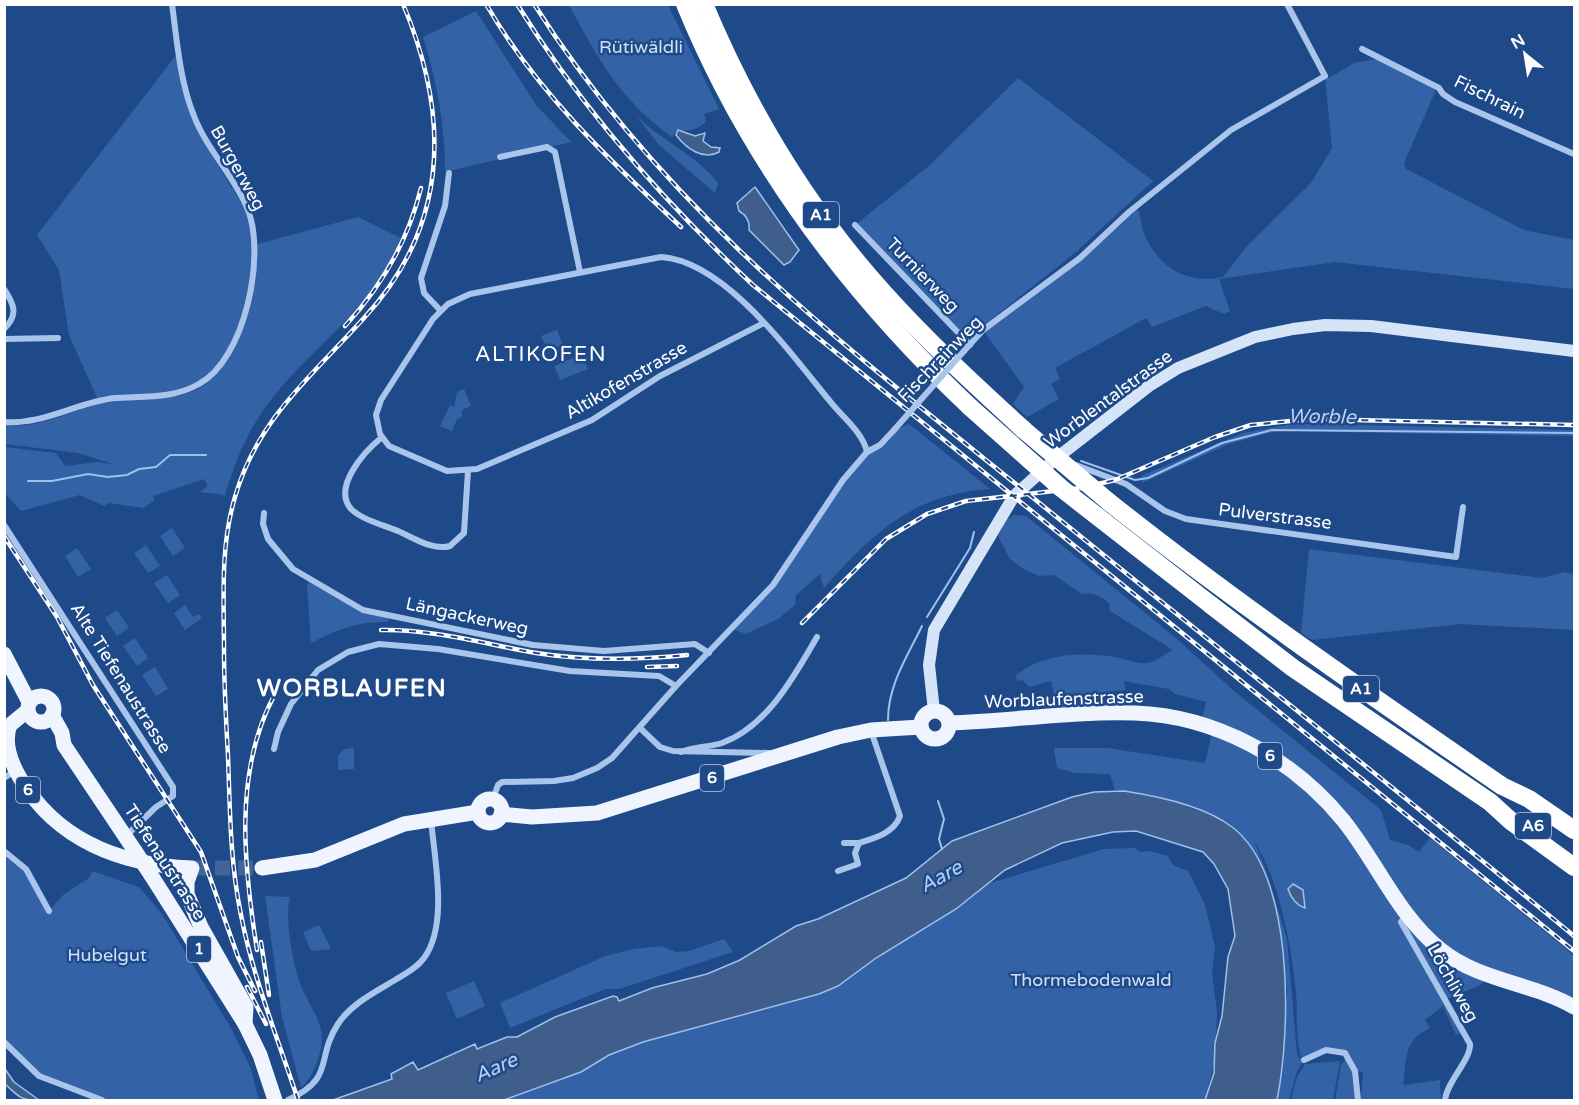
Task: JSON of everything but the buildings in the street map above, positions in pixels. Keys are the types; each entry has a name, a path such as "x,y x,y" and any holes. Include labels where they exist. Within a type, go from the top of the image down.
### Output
{"highway":[{"name":"A1","path":"685,4 738,116 798,213 871,305 933,372 1070,495 1211,605 1301,674 1490,802 1512,822 1575,867"},
{"name":"A1","path":"704,4 736,75 765,128 826,223 905,317 983,393 1073,474 1222,590 1502,786 1529,800 1575,830"},
{"name":"A6","path":"1502,786 1524,806 1575,840"},
{"name":"A6","path":"1490,802 1517,815 1575,854"}],"main road":[{"name":"Worblentalstrasse","path":"933,711 929,653 936,624 1014,496 1054,459 1149,386 1178,368 1237,343 1283,330 1325,325 1371,326 1575,351"},
{"name":"1","path":"4,654 38,711"},
{"name":"Tiefenaustrasse","path":"38,711 62,733 64,744 151,875 245,1024 260,1055 275,1101"},
{"name":"6","path":"38,711 8,739 10,774 43,809 70,833 90,845 126,859 192,868 187,882 187,894 201,927 246,1007 245,1024"},
{"path":"933,711 942,713 949,723 947,732 936,739 927,736 921,727 926,715 933,711"},
{"name":"Worblaufenstrasse","path":"949,723 1134,713 1182,720 1223,732 1276,759 1328,803 1358,840 1407,915 1424,935 1456,960 1544,992 1575,1006"},
{"name":"6","path":"501,814 532,817 597,813 871,730 921,727"},
{"path":"492,799 500,804 501,814 498,820 490,823 482,820 478,812 484,801 492,799"},
{"path":"262,868 315,860 382,831 431,818 478,812"}],"street":[{"name":"Burgerweg","path":"4,422 36,420 110,399 164,396 194,388 221,366 243,321 249,302 252,277 254,245 252,221 241,196 193,115 172,4"},
{"name":"Fischrainweg","path":"492,799 498,785 502,782 554,781 589,772 612,758 676,686 773,585 833,493 867,452 880,445 983,330 1080,258 1122,218 1225,134 1325,76 1287,4"},
{"name":"Fischrain","path":"1362,49 1439,88 1443,94 1455,102 1575,154"},
{"path":"500,157 547,147 555,152 580,272"},
{"path":"440,310 424,292 421,279 445,206 449,173"},
{"name":"Turnierweg","path":"855,225 970,345"},
{"path":"468,471 464,533 450,546 431,546 363,516 347,503 345,492 348,479 381,438 376,421 379,405 440,310 464,296 647,258 681,260 711,275 764,322 844,418 865,445 867,452"},
{"path":"4,289 14,310 14,318 4,329"},
{"name":"Altikofenstrasse","path":"381,438 395,450 435,468 468,471 599,416 660,376 764,322"},
{"path":"4,339 58,338"},
{"name":"Pulverstrasse","path":"1054,459 1072,463 1126,484 1165,511 1186,519 1456,557 1463,507"},
{"name":"Längackerweg","path":"264,513 263,524 268,539 293,569 363,610 533,645 604,651 695,644 709,653"},
{"name":"Alte Tiefenaustrasse","path":"4,525 173,787 173,796 156,807 125,836"},
{"path":"681,752 722,742 750,726 796,673 817,637"},
{"path":"274,749 285,716 310,678 332,660 370,646 400,644 570,671 659,676 676,686"},
{"path":"639,728 663,748 681,752 789,753"},
{"path":"844,843 859,843 885,833 900,816 871,730"},
{"path":"288,1101 312,1086 320,1078 332,1036 342,1018 363,1000 411,970 427,953 432,941 440,898 431,818"},
{"path":"838,871 858,864 855,853 859,843"},
{"path":"4,851 26,868 49,911"},
{"name":"Löchliweg","path":"1407,915 1401,922 1470,1044 1469,1052 1449,1085 1445,1101"},
{"path":"4,1042 39,1076 102,1101"},
{"path":"1304,1060 1326,1050 1345,1053 1355,1071 1358,1101"}],"green space":[{"name":"Rütiwäldli","path":"569,5 668,5 719,109 704,114 706,122 700,126 689,130 678,130 672,137 654,123 624,93 601,61"},
{"path":"476,11 536,105 571,142 445,172 444,137 439,104 423,37"},
{"path":"177,54 200,136 245,209 254,245 358,217 401,238 370,293 276,393 258,418 241,450 225,495 200,492 208,486 204,479 153,496 154,501 143,508 109,503 104,506 80,495 21,511 5,493 5,447 56,453 65,466 98,462 116,465 78,453 5,444 5,425 47,421 112,401 185,394 209,381 219,369 183,391 99,402 69,335 59,270 37,235"},
{"path":"1376,59 1433,88 1435,92 1404,163 1406,169 1524,230 1574,240 1574,289 1335,262 1219,279 1230,311 1224,314 1206,306 1152,327 1146,318 1055,368 1060,379 1051,384 1059,399 1027,417 1013,404 1024,387 983,330 1065,270 1136,206 1150,245 1165,264 1186,276 1210,279 1223,277 1248,245 1311,183 1332,148 1325,76 1329,78 1354,63"},
{"path":"1018,78 1153,181 1076,252 965,340 855,225 930,165"},
{"path":"636,115 656,133 700,164 718,183 715,193 659,145"},
{"path":"557,330 563,345 548,351 541,336"},
{"path":"582,354 588,369 560,380 554,366"},
{"path":"464,389 471,406 462,410 462,417 457,419 452,431 440,426 450,405 454,407 457,392"},
{"path":"909,424 990,489 963,492 916,508 877,534 824,588 820,574 796,595 795,605 778,619 746,634 732,629 773,585 849,473 887,436"},
{"path":"1286,425 1574,430 1574,436 1276,431 1229,444 1142,483 1141,476 1243,433"},
{"path":"1015,515 1026,516 1177,639 1234,691 1381,810 1390,840 1408,845 1419,852 1430,838 1565,948 1574,956 1574,1001 1469,963 1427,932 1331,800 1202,720 1206,702 1175,694 1169,689 1124,681 1125,690 1106,692 1094,708 1058,710 1051,681 1030,687 1022,680 1017,681 1016,675 1038,662 1051,658 1089,655 1147,663 1173,650 1110,611 1109,603 1100,597 1093,594 1082,594 1054,575 1039,576 1025,570 1010,559 998,536 1007,519"},
{"path":"172,528 185,548 173,556 160,536"},
{"path":"146,545 160,566 148,573 134,553"},
{"path":"77,548 91,569 78,577 65,556"},
{"path":"1309,549 1543,578 1564,572 1574,574 1574,630 1460,624 1312,640 1301,633"},
{"path":"167,575 180,595 168,603 154,583"},
{"path":"311,579 363,610 392,616 387,622 348,627 311,643 307,586"},
{"path":"185,605 193,617 199,614 202,618 185,630 174,613"},
{"path":"117,610 129,628 117,636 105,618"},
{"path":"135,638 148,658 137,666 123,646"},
{"path":"155,667 168,689 156,696 142,675"},
{"path":"1213,729 1309,784 1414,925 1485,981 1446,1000 1464,1033 1456,1035 1443,1006 1425,1020 1430,1028 1415,1039 1408,1051 1403,1085 1440,1080 1441,1100 1361,1100 1363,1072 1355,1071 1357,1100 1335,1100 1341,1065 1348,1056 1339,1050 1301,1057 1298,1041 1297,1001 1288,935 1271,874 1254,841 1266,870 1287,939 1297,1054 1304,1060 1297,1071 1289,1100 1277,1100 1283,1069 1287,990 1251,847 1231,827 1200,810 1152,796 1115,790 1110,774 1075,773 1057,768 1054,748 1107,748 1205,763"},
{"path":"354,748 354,769 338,770 338,755 345,749"},
{"name":"Thormebodenwald","path":"1135,848 1139,852 1149,851 1168,856 1173,865 1188,871 1205,905 1215,947 1212,973 1217,1012 1215,1059 1205,1100 504,1100 581,1072 609,1055 643,1042 819,994 838,986 876,958 956,909 987,884 1104,849"},
{"name":"Hubelgut","path":"4,851 26,869 49,911 64,894 89,878 92,871 139,887 162,914 232,1030 251,1069 259,1100 102,1100 39,1076 5,1042"},
{"path":"265,896 290,897 288,916 295,964 300,983 317,1018 322,1035 316,1065 301,1088 282,1017"},
{"path":"319,925 331,949 311,951 303,932"},
{"path":"724,939 733,952 619,989 605,989 510,1028 500,1003 605,956 661,946 676,952 689,951"},
{"path":"474,981 485,1006 457,1019 446,993"},
{"path":"1340,1061 1333,1100 1291,1100 1297,1077 1305,1064"}],"water":[{"path":"678,130 695,136 705,133 703,141 711,147 720,148 719,152 707,155 695,152 676,135"},
{"path":"755,187 799,250 790,262 784,265 749,230 747,219 739,211 737,203"},
{"name":"Aare","path":"1124,791 1166,799 1208,813 1232,827 1253,849 1268,880 1278,916 1283,955 1286,996 1285,1035 1277,1100 1205,1100 1214,1073 1215,1043 1222,1016 1228,957 1235,936 1228,889 1214,864 1203,852 1136,831 1113,832 1062,843 1005,870 956,909 876,958 838,986 819,994 643,1042 609,1055 581,1072 504,1100 333,1100 392,1079 391,1074 413,1062 418,1070 475,1044 477,1049 507,1037 517,1037 555,1017 613,996 619,1001 652,988 707,974 740,960 796,926 818,919 906,878 952,841 1072,797 1094,792"},
{"path":"1293,884 1303,890 1305,908 1296,903 1288,889"},
{"path":"5,1069 14,1082 39,1100 24,1099 13,1092 5,1084"}],"waterway":[{"name":"Worble","path":"1081,461 1135,480 1148,478 1222,443 1272,430 1574,433"},
{"path":"28,481 52,481 88,474 108,477 127,475 139,469 156,467 170,455 206,455"},
{"name":"Worble","path":"927,617 970,548 974,532"},
{"name":"Worble","path":"888,720 895,683 922,626"},
{"name":"Worble","path":"938,801 944,819 939,839 942,849"}],"tunnel":[{"path":"192,868 262,868"}],"railway":[{"path":"298,1100 252,962 235,875 231,836 225,690 225,554 235,497 257,444 288,400 364,318 392,282 413,245 427,207 433,168 434,128 429,87 403,4"},
{"path":"486,4 527,66 550,95 600,149 681,227"},
{"path":"517,4 569,80 626,152 687,220 753,285 1574,951"},
{"path":"534,4 585,78 641,147 700,211 762,272 894,385 1574,936"},
{"path":"345,326 371,295 392,262 409,226 421,188"},
{"path":"802,623 886,539 927,514 966,501 1081,488 1115,480 1215,437 1251,425 1311,419 1574,425"},
{"path":"4,536 57,617 93,685 201,852 238,957 255,991"},
{"path":"381,630 439,634 536,653 574,657 630,659 687,655"},
{"path":"647,667 677,666"},
{"path":"257,950 248,886 245,820 247,787 262,724 275,694"},
{"path":"261,942 269,995"},
{"path":"247,987 266,1024"}],"district":[{"name":"ALTIKOFEN","path":"541,354"},
{"name":"WORBLAUFEN","path":"352,688"}]}
